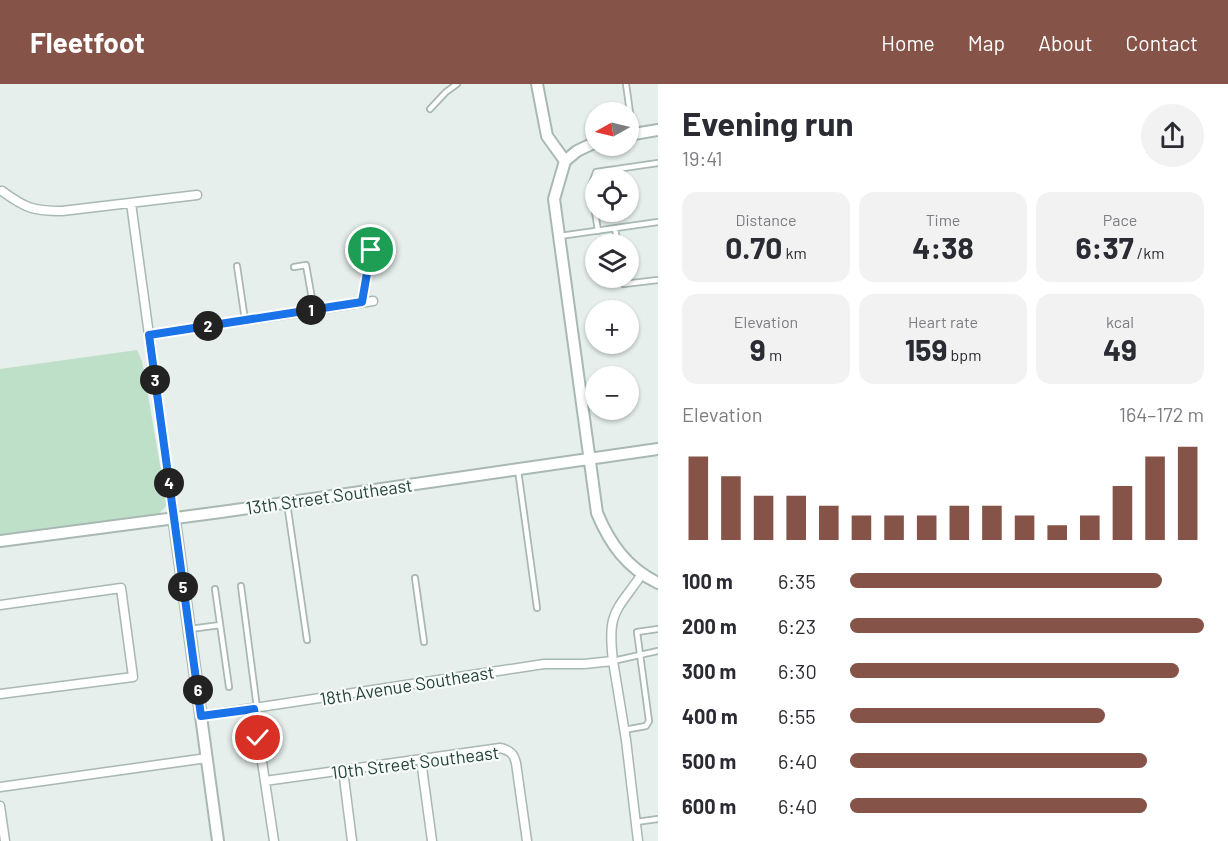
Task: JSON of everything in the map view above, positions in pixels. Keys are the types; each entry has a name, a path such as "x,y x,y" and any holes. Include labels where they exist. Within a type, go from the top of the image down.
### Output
{"street":[{"path":"537,84 547,136 565,161"},
{"path":"639,133 658,130"},
{"path":"585,147 565,161 554,199 597,513 605,533 626,560 642,574 658,583"},
{"path":"2,191 28,208 46,211 197,195"},
{"path":"131,203 218,841"},
{"path":"360,244 371,250 362,302"},
{"path":"149,335 373,301"},
{"name":"13th Street Southeast","path":"0,541 658,449"},
{"path":"638,841 613,661 611,623 620,602 642,574"},
{"path":"0,605 121,588 133,676 0,694"},
{"name":"18th Avenue Southeast","path":"201,716 544,664 613,661"},
{"path":"256,708 274,841"},
{"name":"10th Street Southeast","path":"265,781 500,748 512,752 516,763 527,841"},
{"path":"0,787 207,758"},
{"path":"421,760 432,841"},
{"path":"343,770 352,841"},
{"path":"0,806 4,841"}],"lane":[{"path":"430,109 457,84"},
{"path":"626,84 628,102"},
{"path":"598,231 591,186 596,172 658,163"},
{"path":"558,236 658,222"},
{"path":"615,229 616,234"},
{"path":"294,267 306,265 314,310"},
{"path":"237,266 245,320"},
{"path":"639,282 658,280"},
{"path":"518,470 537,608"},
{"path":"287,502 307,640"},
{"path":"415,578 424,642"},
{"path":"241,586 256,708"},
{"path":"215,589 229,687"},
{"path":"189,629 220,625"},
{"path":"624,730 646,726 649,721 637,632 658,629"},
{"path":"613,661 658,651"},
{"path":"636,822 658,819"}],"green space":[{"path":"137,350 142,361 167,505 158,515 0,534 0,369"}],"route":[{"path":"258,738 254,709 201,716 149,335 362,302 371,250"}]}
